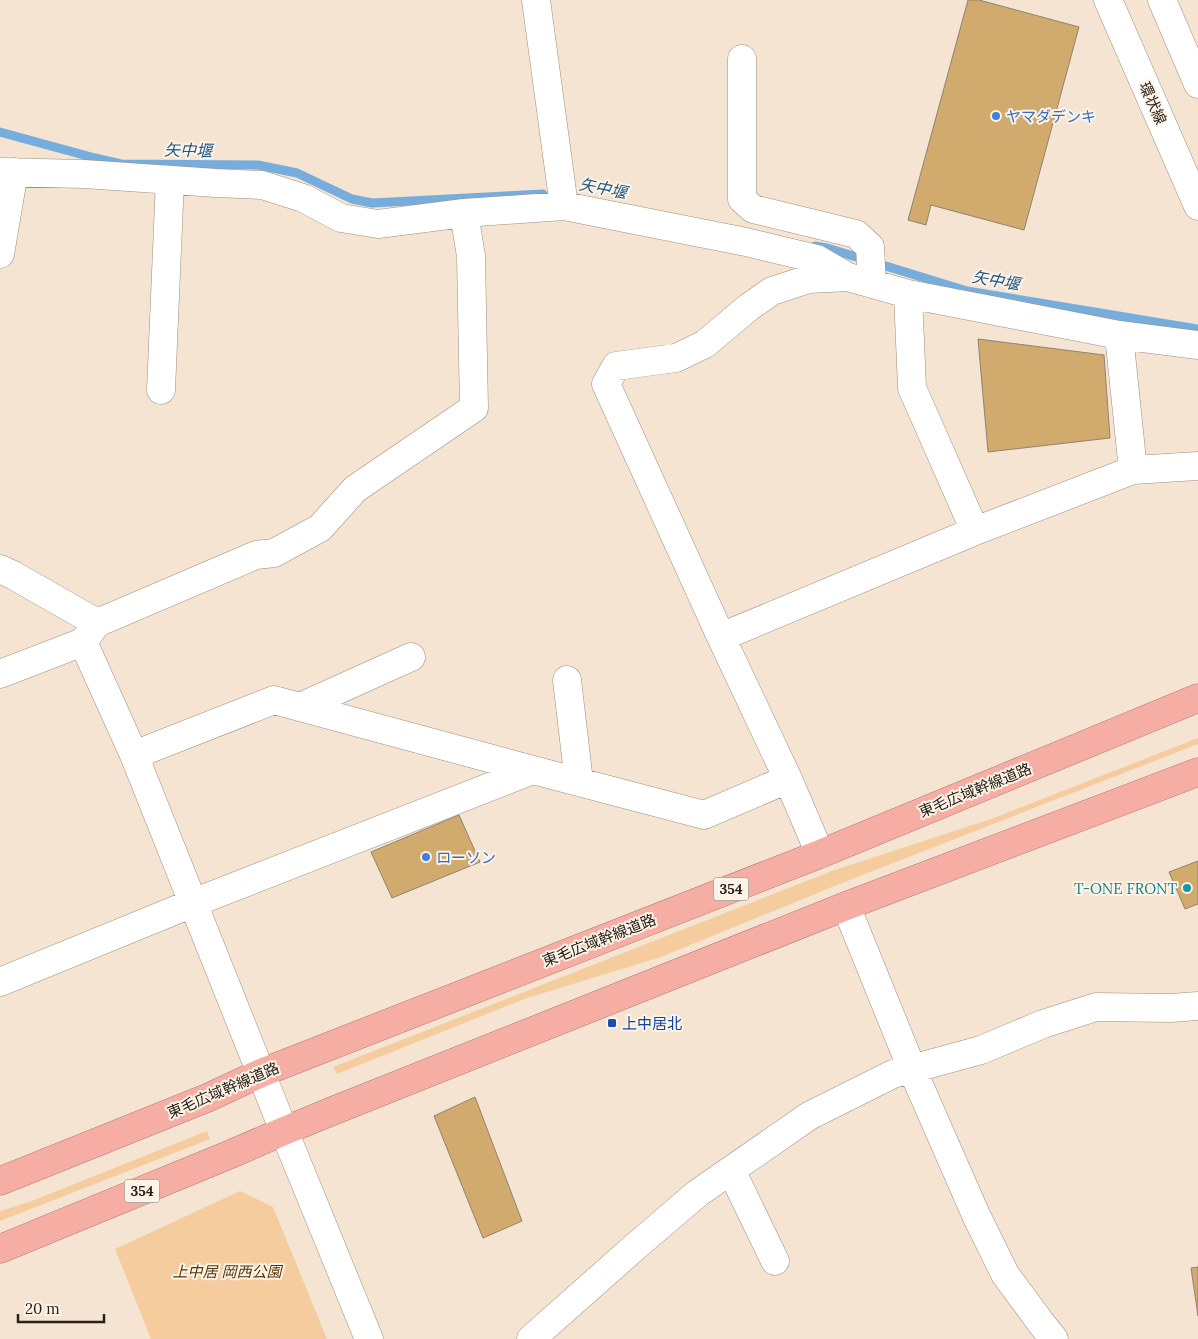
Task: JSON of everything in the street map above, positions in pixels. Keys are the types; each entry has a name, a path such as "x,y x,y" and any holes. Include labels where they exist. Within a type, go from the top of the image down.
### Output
{"highway":[{"name":"東毛広域幹線道路","path":"0,1181 207,1098 261,1074 820,854 1198,698"},
{"name":"354","path":"0,1249 284,1131 846,906 1198,772"}],"street":[{"path":"536,0 563,197"},
{"name":"環状線","path":"1108,0 1198,206"},
{"path":"1162,0 1198,84"},
{"path":"742,59 742,199 753,209 856,234 870,247 864,279"},
{"path":"0,254 7,172 84,174 262,185 303,198 341,218 378,224 464,213 563,197 817,259 864,279 908,294 1119,335 1198,345"},
{"path":"162,390 170,180"},
{"path":"0,674 256,555 274,553 320,528 356,489 474,408 471,256 464,213"},
{"path":"820,854 788,779 606,384 616,366 676,358 705,344 749,307 772,291 809,279 864,279"},
{"path":"908,294 912,388 975,531"},
{"path":"1119,335 1133,470"},
{"path":"721,637 975,531 1133,470 1198,466"},
{"path":"0,569 13,575 90,633 134,755 369,1339"},
{"path":"300,707 411,657"},
{"path":"567,680 579,782"},
{"path":"134,755 274,700 704,815 788,779"},
{"path":"0,982 193,903 534,770"},
{"path":"846,906 912,1069 976,1215 1005,1274 1054,1339"},
{"path":"531,1339 698,1193 809,1116 893,1074 981,1050 1043,1024 1096,1007 1170,1008 1198,1006"},
{"path":"730,1170 775,1261"}],"green space":[{"path":"1198,738 1198,744 837,885 661,957 524,999 337,1074 333,1067 832,871 994,818"},
{"path":"207,1131 210,1139 0,1221 0,1211 32,1201"},
{"name":"上中居 岡西公園","path":"240,1191 273,1207 327,1339 151,1339 115,1249"}],"building":[{"name":"ヤマダデンキ","path":"968,0 979,0 1079,27 1024,230 931,205 926,225 908,220"},
{"path":"978,339 1104,355 1110,438 988,452"},
{"name":"ローソン","path":"459,815 480,862 392,898 371,852"},
{"name":"T-ONE FRONT","path":"1198,861 1198,904 1185,909 1169,872"},
{"path":"475,1097 522,1221 483,1238 434,1116"},
{"path":"1198,1267 1198,1316 1191,1268"}],"waterway":[{"name":"矢中堰","path":"0,132 121,164 258,165 297,173 352,199 372,203 543,194"},
{"name":"矢中堰","path":"815,246 967,291 1198,329"}],"place":[{"name":"ヤマダデンキ","path":"996,116"},
{"name":"ローソン","path":"426,857"},
{"name":"T-ONE FRONT","path":"1187,888"},
{"name":"上中居北","path":"612,1023"}]}
